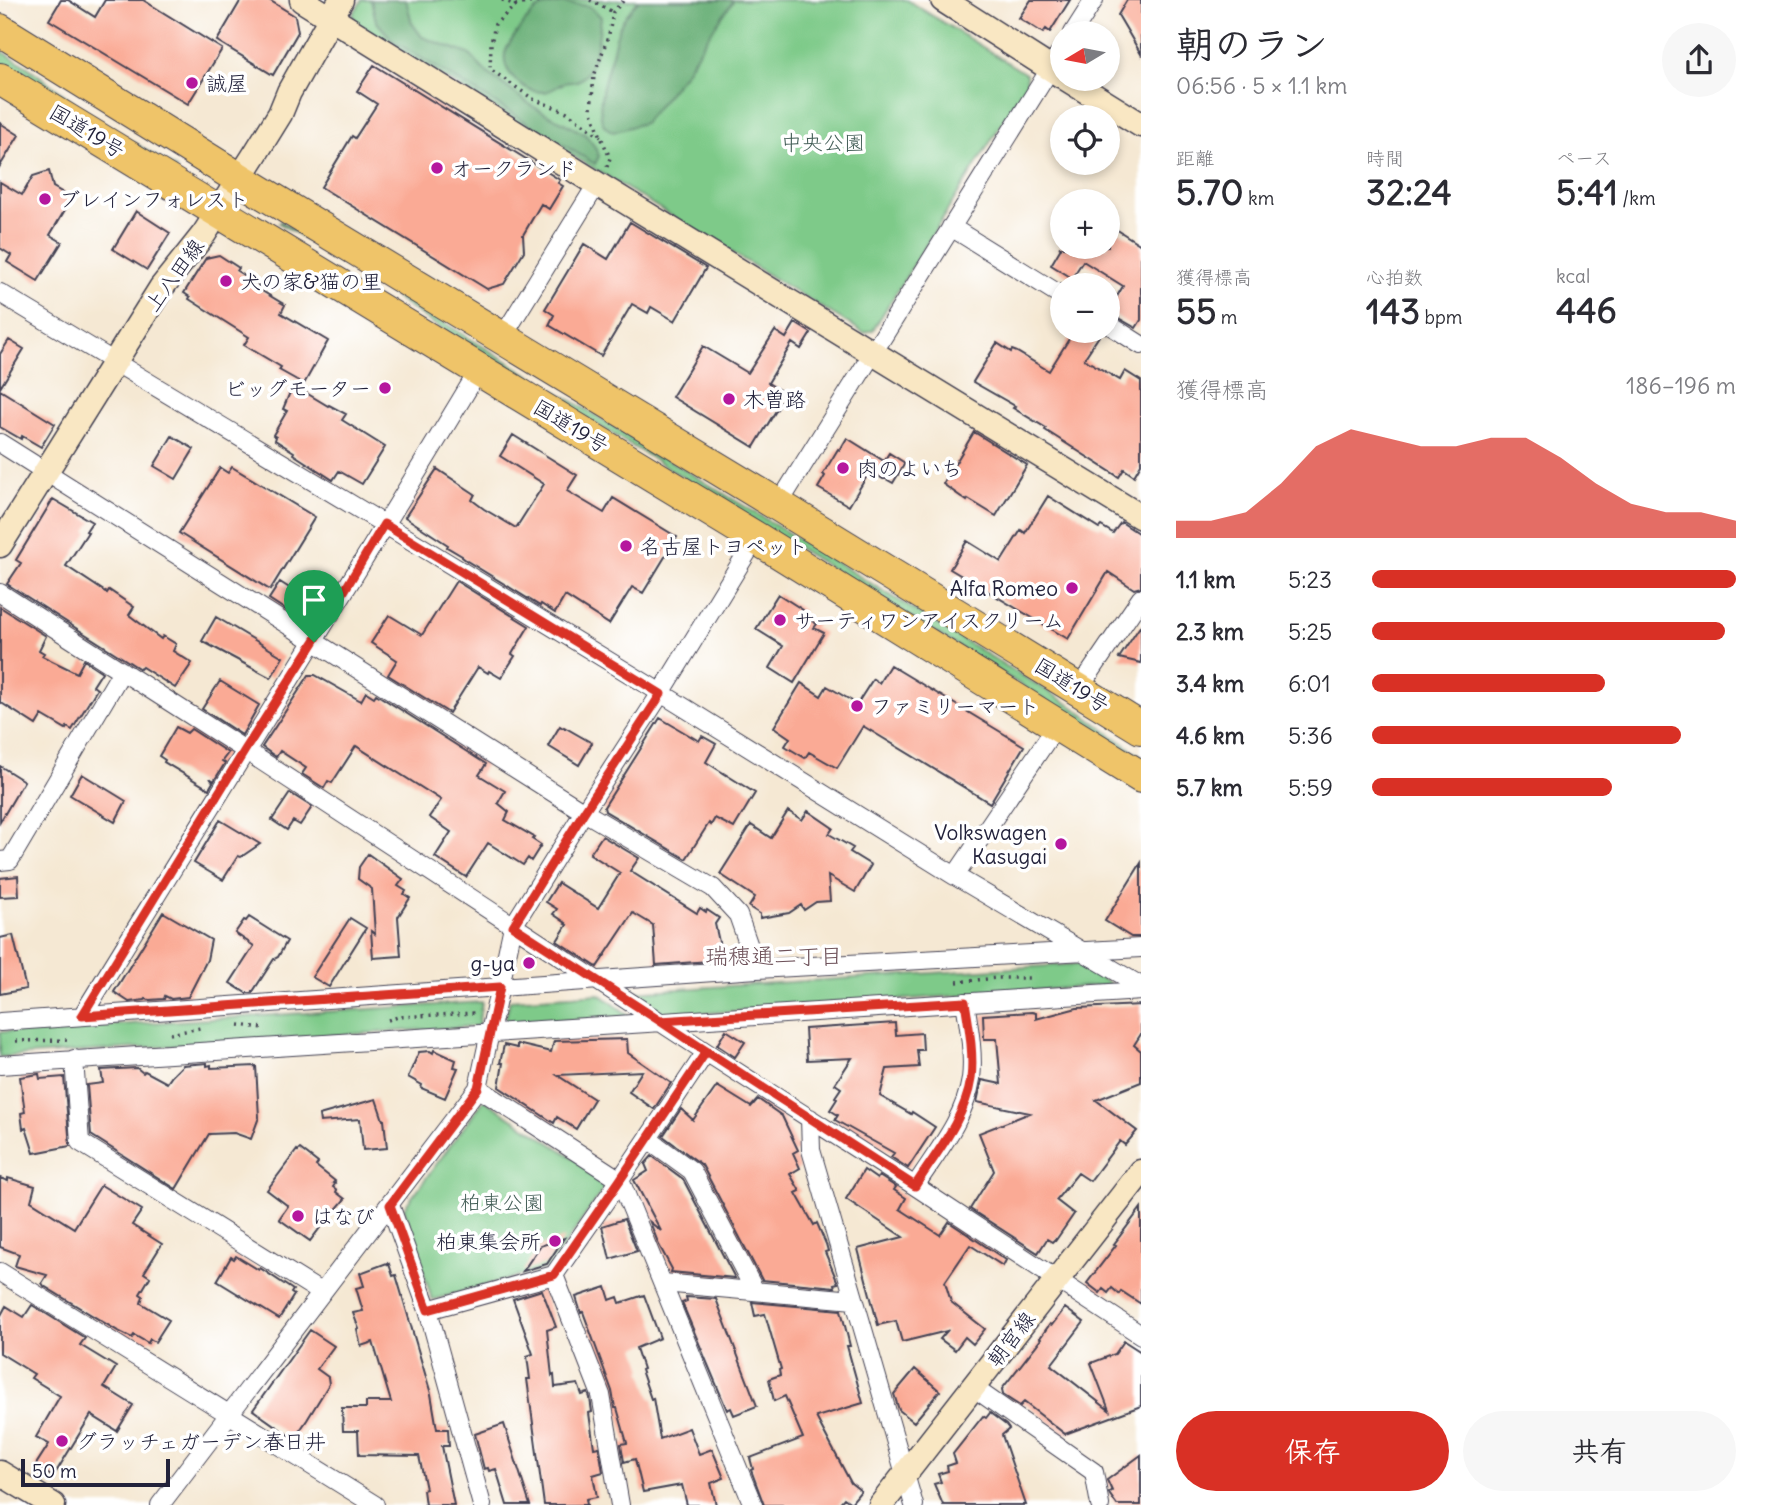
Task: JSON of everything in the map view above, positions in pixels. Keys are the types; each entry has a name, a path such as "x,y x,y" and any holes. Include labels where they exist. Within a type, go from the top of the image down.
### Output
{"highway":[{"name":"国道19号","path":"0,30 1141,728"},
{"name":"国道19号","path":"0,79 756,538 1141,777"}],"street":[{"path":"302,0 336,9 597,184 1141,517"},
{"path":"943,0 1050,62"},
{"path":"1081,21 1094,0"},
{"name":"上八田線","path":"0,545 162,288 204,234 240,179 280,114 289,92 336,9"},
{"path":"778,505 951,227 1050,84"},
{"path":"1093,91 1141,125"},
{"path":"502,338 597,184"},
{"path":"951,227 1050,289"},
{"path":"0,293 384,524 955,876 1141,986"},
{"path":"1120,332 1141,345"},
{"path":"82,1016 479,370"},
{"path":"0,443 584,812 713,888 738,915 757,969"},
{"path":"160,1505 478,1088 513,926 661,694 756,538"},
{"path":"0,593 1141,1335"},
{"path":"1079,689 1141,598"},
{"path":"0,861 10,860 122,671"},
{"path":"955,876 1057,725"},
{"path":"0,1022 757,969 1141,948"},
{"path":"0,1065 1141,991"},
{"path":"915,1186 964,1107 971,1078 971,1039 965,1002"},
{"path":"428,1310 554,1275 706,1052"},
{"path":"74,1059 80,1142 322,1293"},
{"path":"478,1088 620,1180 753,1505"},
{"path":"810,1118 811,1150 914,1505"},
{"path":"648,1139 692,1171 755,1291"},
{"name":"朝宮線","path":"881,1505 1141,1172"},
{"path":"390,1205 428,1310 482,1505"},
{"path":"0,1272 375,1505"},
{"path":"554,1275 601,1395 620,1505"},
{"path":"663,1283 853,1300"},
{"path":"974,1388 1094,1472 1100,1505"},
{"path":"0,1473 53,1505"}],"path":[{"path":"502,0 516,5 545,0"},
{"path":"590,0 613,12"},
{"path":"597,184 607,169 610,158 591,109 594,76 613,12 624,0"},
{"path":"516,5 495,24 490,69 533,99 567,112 601,137"}],"green space":[{"name":"中央公園","path":"362,0 907,0 1026,74 1027,83 873,330 864,333 355,23 353,14"},
{"path":"371,0 406,0 412,23 422,37 469,54 485,71 532,106 585,134 599,156 595,164 393,41 376,21"},
{"path":"639,0 734,0 685,73 644,123 613,132 605,126 601,118 602,90 618,30"},
{"path":"561,3 589,6 601,17 598,43 592,62 583,77 577,81 564,83 546,92 529,89 511,75 505,61 506,50 536,11"},
{"path":"0,50 29,68 98,120 177,169 176,171 0,63"},
{"path":"281,221 1070,705 1141,756 1141,759 429,321 355,269 279,223"},
{"path":"1078,964 1112,985 664,1016 631,992"},
{"path":"600,994 631,1017 504,1024 510,1000"},
{"path":"482,1002 478,1026 0,1057 0,1032"},
{"name":"柏東公園","path":"484,1100 599,1174 605,1187 549,1268 432,1300 404,1208"}],"building":[{"path":"61,0 68,0 95,17 105,0 143,0 222,49 188,104 49,20"},
{"path":"241,0 269,0 295,16 298,32 273,75 217,41"},
{"path":"1031,0 1070,0 1057,21 1050,21 1050,32 1046,29 1043,33 1019,18"},
{"path":"1127,0 1141,0 1141,54 1118,15"},
{"name":"オークランド","path":"374,65 560,180 558,183 563,186 549,209 541,204 523,235 524,251 504,284 487,289 321,187 352,136 355,138 377,104 357,91"},
{"path":"0,123 19,135 0,166"},
{"path":"49,171 53,187 72,198 50,235 62,242 38,281 7,262 11,255 0,248 0,182 22,195 33,176"},
{"path":"136,211 170,233 147,270 113,249"},
{"path":"630,222 706,268 675,321 651,307 648,313 632,304 601,356 549,325 554,315 545,309 584,244 608,259"},
{"path":"1120,232 1141,245 1141,320 1136,328 1120,319 1120,291 1123,286 1120,284 1120,273 1102,273 1083,261 1075,273 1064,273 1051,265 1055,259 1120,259"},
{"path":"219,255 259,285 257,288 285,305 281,313 328,341 304,384 244,345 249,337 189,299 184,293 206,258"},
{"path":"795,323 811,333 801,349 792,343 768,383 786,394 754,447 672,397 703,346 748,373 775,331 786,338"},
{"path":"9,340 24,349 0,388 0,354"},
{"path":"997,343 1049,371 1066,343 1094,343 1084,359 1120,380 1125,371 1141,381 1141,464 1134,476 1124,469 1119,477 1045,430 1046,428 1013,408 1015,406 973,382"},
{"path":"293,385 346,414 342,420 385,447 362,484 339,471 333,480 275,440 273,435 287,411 283,409"},
{"path":"0,390 55,424 41,447 0,427"},
{"path":"974,432 1027,465 996,516 968,499 967,501 943,484"},
{"path":"513,435 577,475 567,491 604,513 613,498 677,537 643,593 632,587 609,624 565,596 555,613 541,604 540,606 467,561 405,517 437,469 475,494 472,500 484,509 516,528 544,484 500,456"},
{"path":"172,436 194,449 176,479 154,466"},
{"path":"847,438 884,461 889,453 905,463 893,483 870,471 849,506 818,488 825,476 823,474"},
{"path":"232,467 315,517 270,590 179,533 220,468 228,473"},
{"path":"1048,496 1099,528 1101,526 1113,533 1121,522 1141,535 1141,587 1134,589 1108,572 1068,639 950,569 967,541 1001,562 1021,530 1025,533"},
{"path":"53,499 92,522 66,566 134,607 129,615 161,639 163,636 176,644 173,651 192,663 175,688 142,667 140,669 7,584 21,563 16,560"},
{"path":"456,581 529,626 501,678 478,667 449,713 388,675 397,660 371,643 389,615 422,635"},
{"path":"280,582 316,605 306,623 269,599"},
{"path":"778,594 803,610 800,614 817,624 814,628 824,633 794,683 770,668 783,646 756,629"},
{"path":"0,607 46,636 39,650 44,653 42,656 77,673 84,660 102,672 93,686 97,689 72,730 42,715 36,725 0,702"},
{"path":"216,617 283,657 271,678 202,641"},
{"path":"1141,625 1141,663 1119,658"},
{"path":"890,665 1024,746 990,803 863,726 837,768 809,752 805,758 785,746 790,738 774,727 801,683 821,696 827,686 857,704 873,679 879,683"},
{"path":"309,675 315,675 361,701 366,692 374,697 376,694 486,764 479,775 505,791 498,803 509,812 505,820 534,837 532,839 541,845 531,861 528,858 523,865 488,843 466,877 435,857 451,832 429,817 441,800 356,746 332,783 328,781 324,788 302,774 306,768 280,751 276,757 262,747"},
{"path":"220,681 259,705 242,735 202,709"},
{"path":"660,718 699,741 702,736 716,744 706,762 755,793 734,828 715,818 686,859 605,811 604,807"},
{"path":"560,726 592,743 579,765 548,746"},
{"path":"176,727 187,733 191,729 228,753 214,781 210,778 213,782 209,789 164,762 159,756"},
{"path":"0,766 24,781 0,822"},
{"path":"82,774 126,801 115,822 70,795"},
{"path":"290,793 312,807 300,825 293,821 287,830 272,820"},
{"path":"788,811 802,820 808,811 833,828 829,834 853,848 850,852 871,865 855,892 828,876 830,901 816,902 804,910 801,905 789,913 760,918 760,914 749,907 755,897 720,874 751,825 771,838"},
{"path":"220,820 260,844 241,857 238,856 223,880 194,863"},
{"path":"602,836 639,858 630,871 697,913 700,908 719,918 715,924 723,960 656,965 653,925 633,913 597,967 557,941 567,925 553,914 557,909 546,902 558,883 598,908 620,873 590,854"},
{"path":"368,854 403,879 398,886 406,891 404,894 410,898 398,917 401,956 373,958 371,931 375,934 372,889 358,879 359,867"},
{"path":"1141,863 1141,937 1131,937 1105,921"},
{"path":"18,876 19,896 0,897 0,878"},
{"path":"163,912 211,940 207,960 188,997 171,999 165,996 164,999 129,1002 114,992"},
{"path":"249,917 287,941 252,993 246,993 230,983 254,946 235,933"},
{"path":"350,918 366,928 329,987 312,977"},
{"path":"13,935 26,989 0,994 0,938"},
{"path":"1141,1005 1141,1034 1134,1045 1141,1051 1141,1082 1096,1100 1137,1131 1125,1145 1120,1141 1090,1181 1078,1173 1056,1200 1074,1214 1056,1240 1052,1242 1047,1239 1038,1253 970,1209 994,1171 979,1133 1030,1113 977,1102 982,1080 1001,1084 997,1039 984,1039 983,1015 1032,1012 1036,1013 1036,1019 1077,1008"},
{"path":"895,1023 896,1035 922,1033 923,1050 917,1050 919,1067 887,1069 880,1096 935,1127 908,1168 891,1157 894,1153 835,1120 838,1115 830,1110 841,1088 835,1084 852,1058 807,1060 805,1029"},
{"path":"726,1030 745,1042 735,1057 717,1045"},
{"path":"627,1039 628,1053 671,1083 654,1109 629,1092 642,1071 557,1075 594,1099 576,1129 557,1117 554,1123 499,1087 504,1045 517,1048 517,1044 551,1052 554,1041"},
{"path":"434,1050 456,1060 454,1067 458,1068 445,1098 421,1088 422,1085 408,1077 419,1052 433,1053"},
{"path":"207,1063 211,1068 256,1066 259,1117 251,1139 234,1133 209,1134 176,1189 91,1135 87,1085 103,1083 101,1070 137,1068 167,1083 183,1065"},
{"path":"39,1074 40,1079 64,1077 70,1146 34,1153 26,1128 23,1129 21,1113 25,1112 20,1077"},
{"path":"717,1086 751,1107 758,1099 782,1116 798,1150 793,1153 800,1168 790,1174 800,1191 796,1193 814,1225 817,1223 826,1244 828,1251 825,1252 838,1283 834,1284 835,1287 762,1280 702,1165 663,1136 681,1109 693,1120"},
{"path":"376,1099 384,1120 387,1148 363,1150 360,1119 320,1122 319,1115"},
{"path":"300,1149 335,1181 333,1187 345,1199 310,1241 279,1219 288,1206 267,1190"},
{"path":"652,1156 683,1179 735,1278 671,1272 650,1222 661,1231 634,1180 648,1171 645,1164"},
{"path":"864,1170 896,1187 894,1190 906,1198 900,1209 940,1235 949,1222 1006,1260 1003,1266 970,1245 945,1282 951,1302 985,1329 973,1344 965,1337 955,1350 940,1339 947,1331 902,1342 896,1321 878,1325 858,1249 903,1237 846,1199"},
{"path":"0,1178 35,1186 31,1201 74,1228 101,1185 142,1210 132,1225 162,1244 144,1273 150,1277 140,1294 143,1296 141,1303 169,1320 155,1342 150,1339 148,1343 134,1335 132,1338 118,1331 44,1286 42,1283 47,1275 15,1266 19,1254 0,1247"},
{"path":"1141,1208 1141,1304 1121,1291 1119,1294 1112,1288 1108,1293 1103,1289 1100,1293 1087,1283"},
{"path":"624,1219 637,1251 610,1259 602,1226"},
{"path":"564,1238 547,1264 523,1271 540,1246"},
{"path":"236,1256 293,1290 291,1293 294,1295 279,1319 217,1281 231,1257 234,1259"},
{"path":"387,1263 393,1276 396,1275 431,1394 437,1429 448,1429 449,1446 442,1446 454,1505 425,1505 423,1490 426,1489 419,1456 359,1455 358,1431 343,1431 342,1408 366,1408 366,1402 391,1402 373,1342 361,1346 353,1313 363,1311 356,1288 364,1286 360,1273"},
{"path":"606,1287 610,1300 618,1297 620,1303 644,1295 660,1338 636,1348 643,1369 641,1370 651,1399 653,1398 660,1439 689,1428 699,1454 712,1449 724,1478 711,1483 716,1505 687,1505 682,1485 643,1492 635,1459 624,1462 621,1444 627,1443 617,1408 576,1297"},
{"path":"542,1290 556,1327 547,1330 555,1387 578,1384 582,1395 588,1393 590,1398 592,1412 589,1413 594,1448 599,1447 603,1472 593,1475 597,1497 586,1499 587,1505 544,1505 527,1379 530,1379 527,1356 533,1354 513,1299"},
{"path":"686,1297 716,1299 757,1406 734,1415 731,1408 727,1410 682,1303 687,1301"},
{"path":"752,1302 841,1310 850,1346 847,1346 863,1403 816,1417 851,1483 861,1491 851,1503 844,1498 838,1505 764,1505 751,1470 750,1458 803,1438 785,1396 774,1401 769,1379 780,1375 781,1369 765,1314 755,1316"},
{"path":"32,1305 85,1338 80,1345 116,1367 104,1387 133,1405 117,1431 91,1415 53,1477 35,1466 49,1444 36,1437 60,1396 31,1378 34,1374 0,1353 0,1317 6,1306 24,1317"},
{"path":"1065,1308 1084,1322 1051,1365 1109,1410 1091,1363 1115,1354 1124,1341 1141,1352 1141,1406 1065,1434 1024,1402 1020,1406 1003,1395 1002,1389"},
{"path":"310,1330 334,1346 317,1369 328,1377 329,1384 294,1439 253,1410"},
{"path":"915,1369 940,1391 914,1422 899,1410 894,1394"},
{"path":"990,1413 1009,1429 1002,1435 1026,1505 943,1505 934,1484 941,1482 938,1474 948,1471 947,1466 956,1463 953,1454 983,1416 986,1418"},
{"path":"504,1424 530,1505 507,1505 496,1469 484,1469 475,1434"},
{"path":"1141,1455 1141,1505 1117,1505 1109,1493 1112,1491 1107,1480"}],"place":[{"name":"誠屋","path":"192,83"},
{"name":"オークランド","path":"437,168"},
{"name":"ブレインフォレスト","path":"45,199"},
{"name":"犬の家&猫の里","path":"226,281"},
{"name":"ビッグモーター","path":"385,388"},
{"name":"木曽路","path":"729,399"},
{"name":"肉のよいち","path":"843,468"},
{"name":"名古屋トヨペット","path":"626,546"},
{"name":"Alfa Romeo","path":"1072,588"},
{"name":"サーティワンアイスクリーム","path":"780,620"},
{"name":"ファミリーマート","path":"857,706"},
{"name":"Volkswagen Kasugai","path":"1061,844"},
{"name":"g-ya","path":"529,963"},
{"name":"はなび","path":"298,1216"},
{"name":"柏東集会所","path":"555,1241"},
{"name":"グラッチェガーデン春日井","path":"62,1441"}],"district":[{"name":"瑞穂通二丁目","path":"774,955"}],"route":[{"path":"314,642 82,1016 500,987 478,1088 390,1205 428,1310 554,1275 706,1052 660,1021 965,1002 971,1039 971,1078 964,1107 915,1186 706,1052 513,926 661,694 384,524 314,642"}]}
